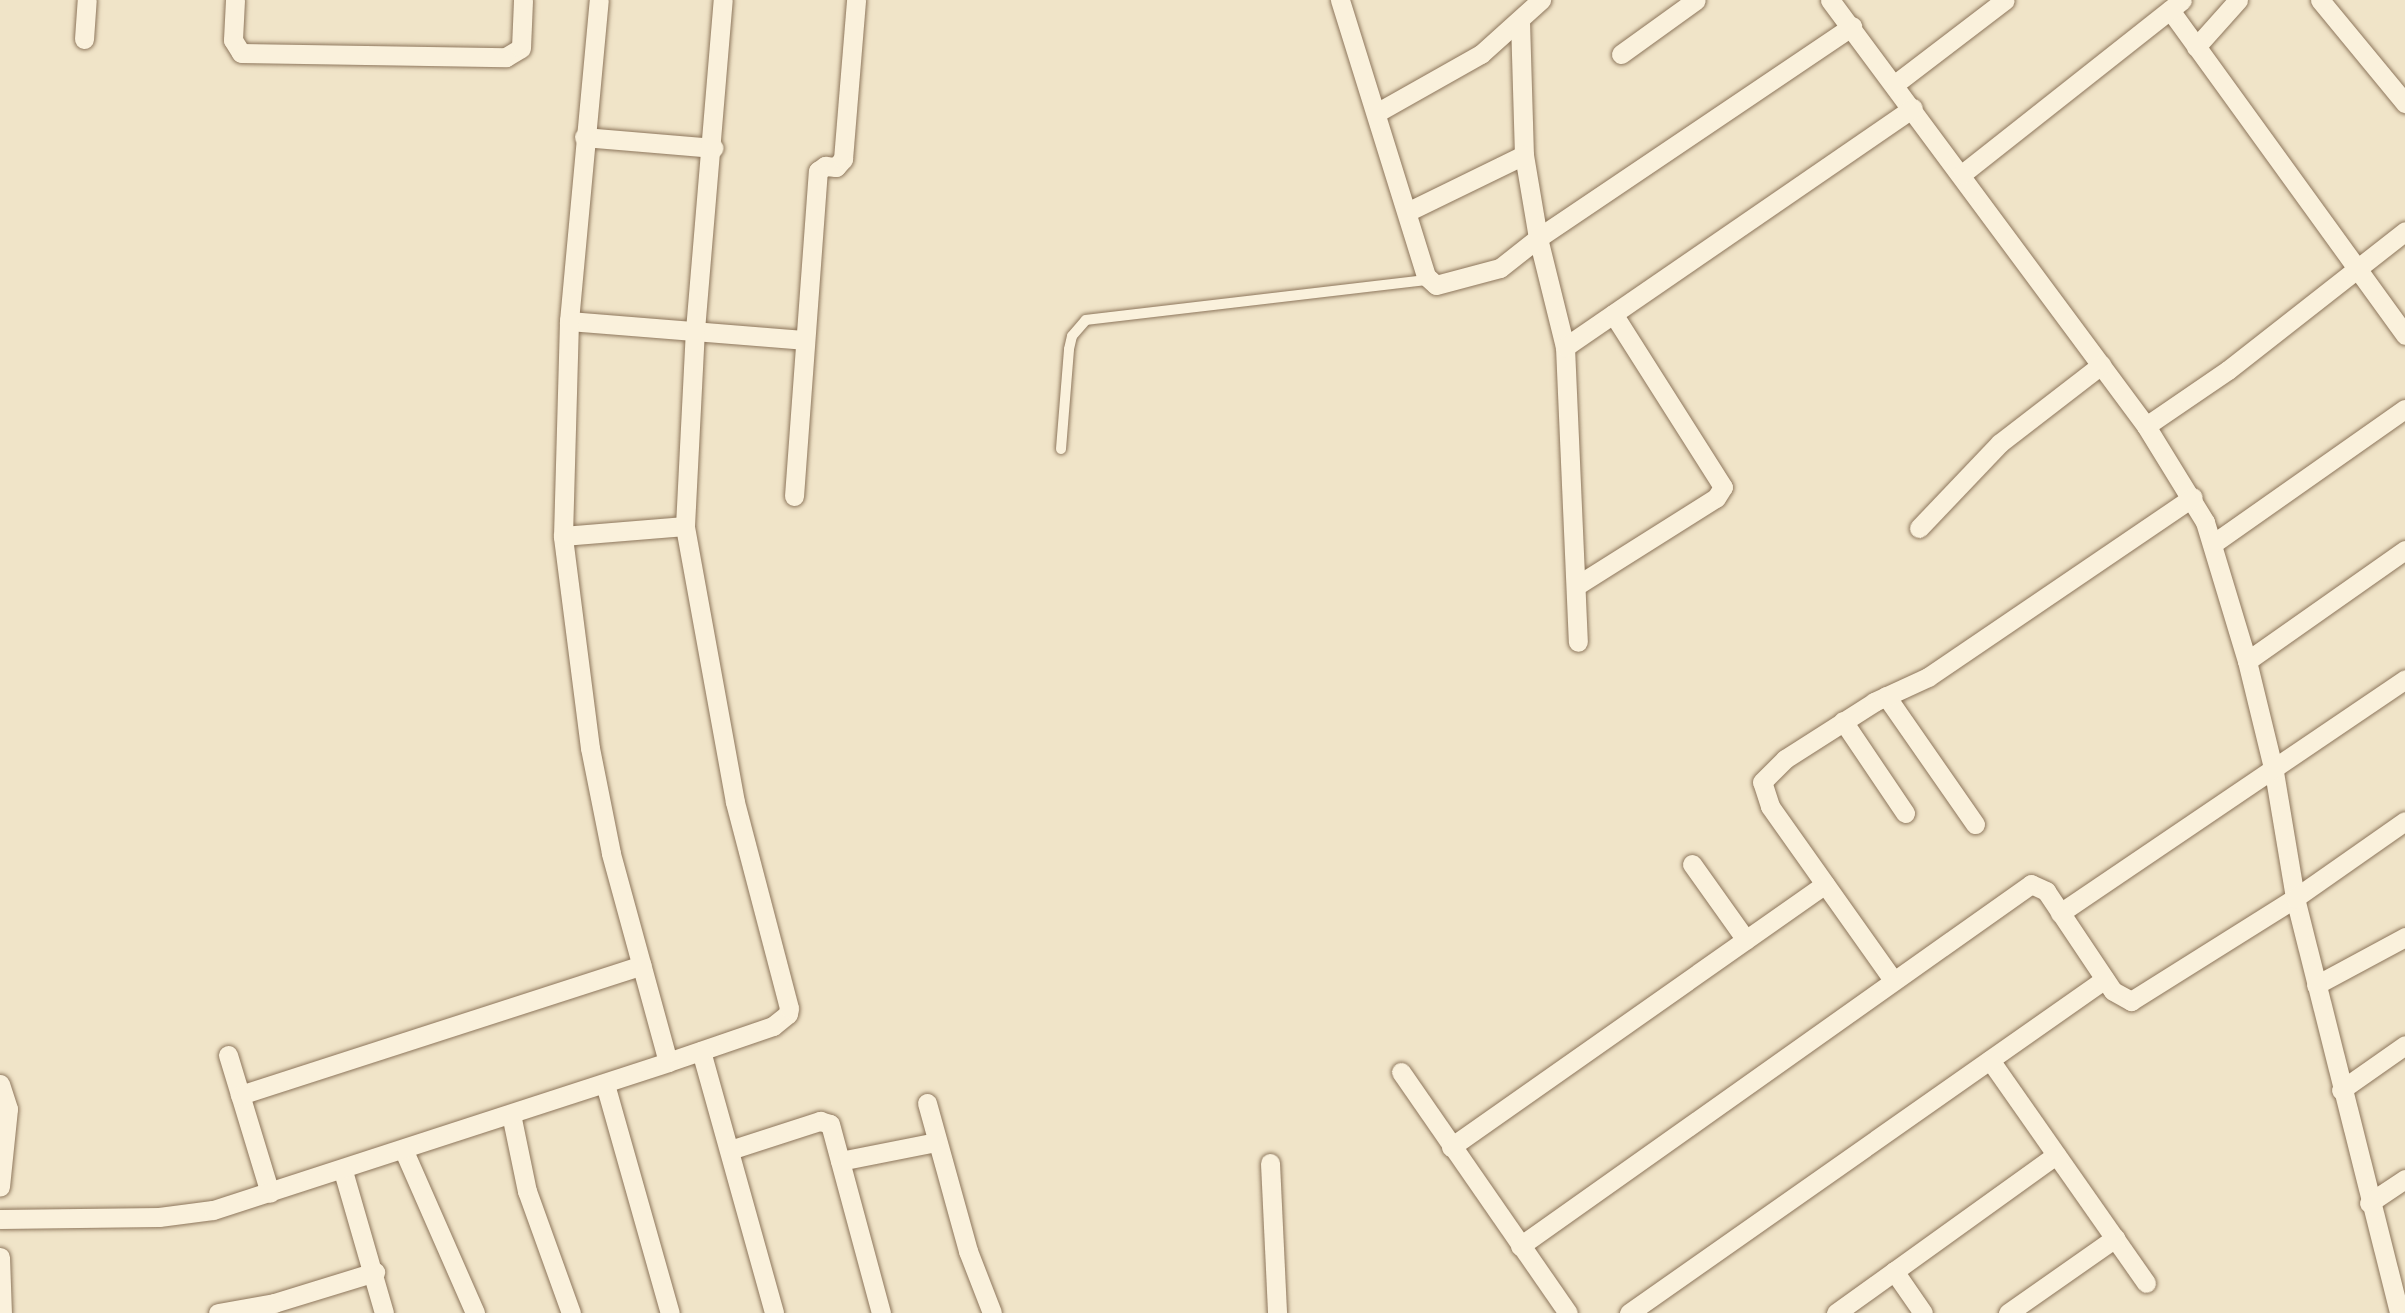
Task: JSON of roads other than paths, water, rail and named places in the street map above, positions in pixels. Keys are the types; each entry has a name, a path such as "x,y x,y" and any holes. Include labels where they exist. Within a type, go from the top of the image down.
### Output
{"street":[{"path":"84,38 87,0"},
{"path":"235,0 233,40 241,53 506,57 521,48 523,0"},
{"path":"599,0 584,137 569,321 562,536 590,748 611,853 668,1062"},
{"path":"0,1219 159,1217 213,1210 343,1171 605,1084 773,1026 788,1014 789,1008 735,802 685,527 695,330 714,148 723,0"},
{"path":"794,496 803,340 818,171 825,166 836,167 843,159 856,0"},
{"path":"1339,0 1378,112 1428,280 1436,285 1500,268 1538,237 1852,26"},
{"path":"1621,54 1696,0"},
{"path":"1830,0 1895,83 2146,426 2193,497 2214,543 2274,772 2295,898 2369,1203 2399,1313"},
{"path":"1895,83 2005,0"},
{"path":"2320,0 2405,103"},
{"path":"2196,47 2233,2"},
{"path":"1962,174 2176,5 2196,47 2405,335"},
{"path":"1378,112 1481,54 1529,8"},
{"path":"1529,8 1524,155 1538,237 1564,347 1578,642"},
{"path":"1564,347 1913,108"},
{"path":"584,137 714,148"},
{"path":"1409,211 1524,155"},
{"path":"2146,426 2228,370 2405,231"},
{"path":"1576,586 1716,498 1723,487 1614,314"},
{"path":"569,321 803,340"},
{"path":"1919,528 2000,443 2101,365"},
{"path":"2214,543 2405,409"},
{"path":"1893,980 1770,806 1762,782 1770,769 1843,721 1886,696 1928,677 2193,497"},
{"path":"562,536 685,527"},
{"path":"2247,661 2405,550"},
{"path":"2060,913 2274,772 2405,679"},
{"path":"1886,696 1975,824"},
{"path":"1843,721 1905,813"},
{"path":"1520,1246 2031,884 2038,884 2121,998 2140,999 2295,898 2405,821"},
{"path":"1692,864 1745,940"},
{"path":"1451,1147 1825,884"},
{"path":"2316,985 2405,937"},
{"path":"240,1095 642,965"},
{"path":"1629,1313 2105,979"},
{"path":"2341,1090 2405,1045"},
{"path":"701,1051 774,1313"},
{"path":"228,1055 270,1194"},
{"path":"1990,1060 2146,1283"},
{"path":"1401,1072 1567,1313"},
{"path":"0,1084 8,1109 0,1187"},
{"path":"605,1084 670,1313"},
{"path":"927,1103 968,1251 992,1313"},
{"path":"510,1114 527,1191 571,1313"},
{"path":"730,1150 826,1121 840,1161 881,1313"},
{"path":"840,1161 936,1142"},
{"path":"404,1151 475,1313"},
{"path":"1836,1313 2056,1155"},
{"path":"1270,1163 1277,1313"},
{"path":"343,1171 375,1272 384,1313"},
{"path":"2369,1203 2405,1179"},
{"path":"2008,1313 2115,1238"},
{"path":"0,1256 2,1313"},
{"path":"1894,1271 1923,1313"},
{"path":"218,1313 274,1303 375,1272"}],"lane":[{"path":"1061,449 1069,349 1072,336 1086,320 1428,280"}]}
